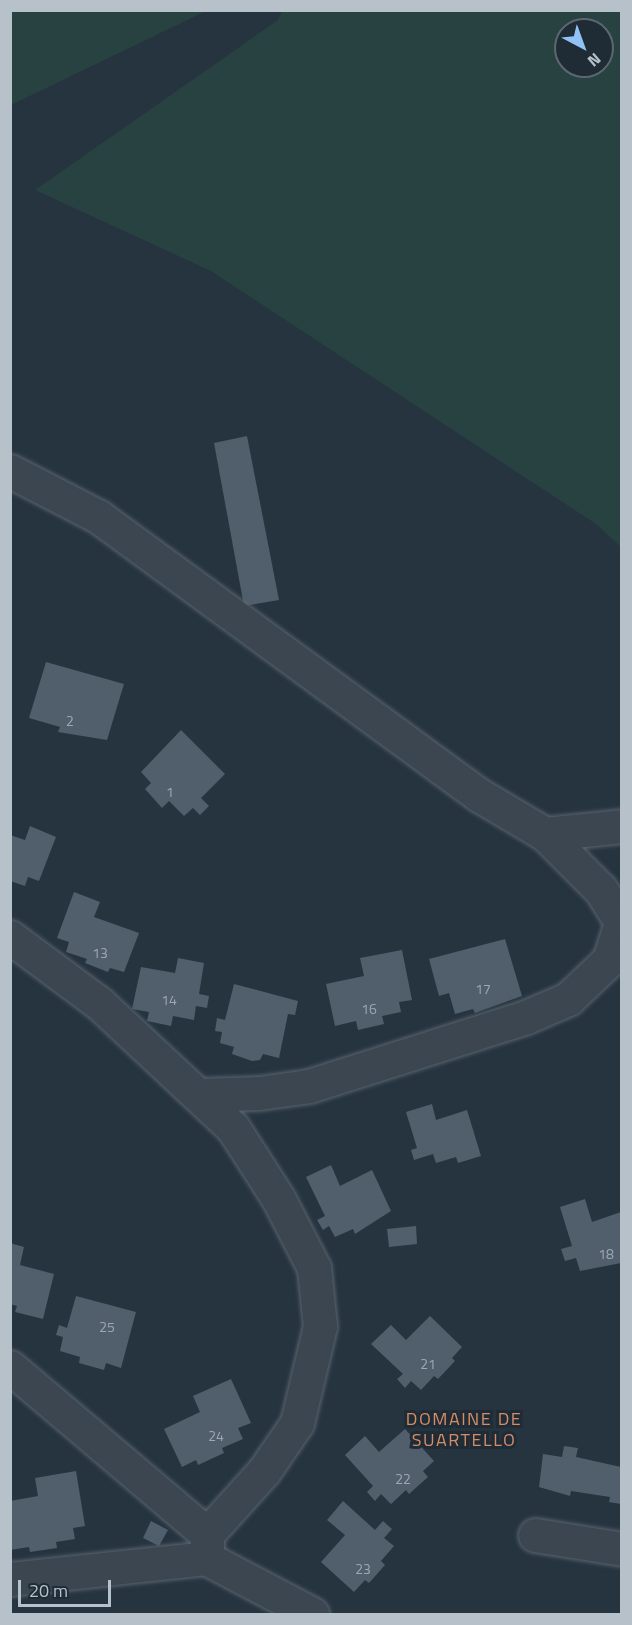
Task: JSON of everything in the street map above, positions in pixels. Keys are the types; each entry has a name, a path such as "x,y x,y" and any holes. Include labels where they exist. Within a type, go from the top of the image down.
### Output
{"street":[{"path":"10,471 99,517 480,795 545,834 601,890 621,922 609,960 568,999 526,1017 309,1086 259,1093 200,1095"},
{"path":"545,834 621,826"},
{"path":"10,937 99,1003 233,1128 279,1198 314,1268 320,1326 297,1423 207,1546 10,1579"},
{"path":"10,1367 207,1546 312,1614"},
{"path":"535,1535 621,1549"}],"green space":[{"path":"11,10 206,10 206,11 11,105"},
{"path":"282,11 621,11 621,547 596,524 211,271 35,190 278,20"}],"building":[{"path":"247,436 279,600 244,606 214,443"},
{"path":"46,662 124,684 107,740 58,732 60,727 29,718"},
{"path":"181,730 225,774 201,798 209,806 200,815 193,808 184,816 169,801 162,808 145,789 151,783 141,772"},
{"path":"30,826 56,837 39,881 28,877 25,886 10,881 10,835 25,840"},
{"path":"74,892 100,902 94,917 139,933 124,972 110,968 108,972 85,963 87,959 66,952 69,942 57,938"},
{"path":"505,939 522,996 475,1013 473,1009 455,1014 449,993 439,996 429,959"},
{"path":"402,950 412,1000 399,1002 401,1012 382,1016 384,1024 358,1030 356,1021 335,1026 326,984 364,976 360,958"},
{"path":"178,958 204,963 199,994 209,996 207,1008 196,1006 194,1020 173,1016 171,1026 147,1021 149,1012 132,1009 141,967 175,973"},
{"path":"234,984 298,1001 295,1015 288,1014 279,1058 263,1054 260,1060 252,1061 232,1054 234,1047 220,1043 222,1032 215,1031 217,1018 225,1020"},
{"path":"432,1104 436,1120 467,1110 481,1156 458,1163 456,1157 436,1163 433,1154 414,1160 411,1150 417,1148 406,1112"},
{"path":"331,1165 340,1186 372,1170 391,1211 355,1234 353,1229 335,1237 329,1226 323,1230 317,1220 325,1216 306,1177"},
{"path":"585,1199 592,1222 621,1212 621,1263 580,1271 576,1258 565,1261 561,1249 572,1246 560,1207"},
{"path":"416,1226 417,1244 389,1247 387,1229"},
{"path":"10,1243 24,1247 20,1265 54,1274 43,1319 15,1312 17,1306 10,1304"},
{"path":"76,1296 136,1312 121,1368 106,1363 104,1370 79,1363 80,1357 60,1351 63,1337 56,1335 59,1325 67,1328"},
{"path":"430,1316 462,1347 452,1358 455,1361 438,1379 434,1376 421,1390 411,1381 405,1388 397,1379 403,1374 371,1344 391,1325 406,1340"},
{"path":"231,1379 251,1423 238,1428 243,1439 222,1448 224,1453 198,1465 196,1460 182,1467 164,1429 200,1412 193,1396"},
{"path":"405,1429 434,1461 423,1471 428,1477 409,1494 406,1490 391,1504 381,1494 375,1501 367,1492 373,1486 345,1455 365,1436 379,1452"},
{"path":"564,1446 578,1448 576,1457 621,1467 621,1504 609,1502 610,1497 571,1491 570,1496 539,1487 543,1454 562,1457"},
{"path":"76,1471 85,1526 73,1528 75,1539 56,1542 57,1548 30,1552 29,1547 10,1550 10,1501 38,1496 35,1478"},
{"path":"343,1501 375,1530 383,1521 392,1529 384,1538 394,1546 381,1561 385,1565 369,1583 365,1580 354,1592 321,1562 345,1535 327,1520"},
{"path":"151,1521 168,1530 159,1546 143,1538"}],"district":[{"name":"DOMAINE DE SUARTELLO","path":"464,1430"}]}
